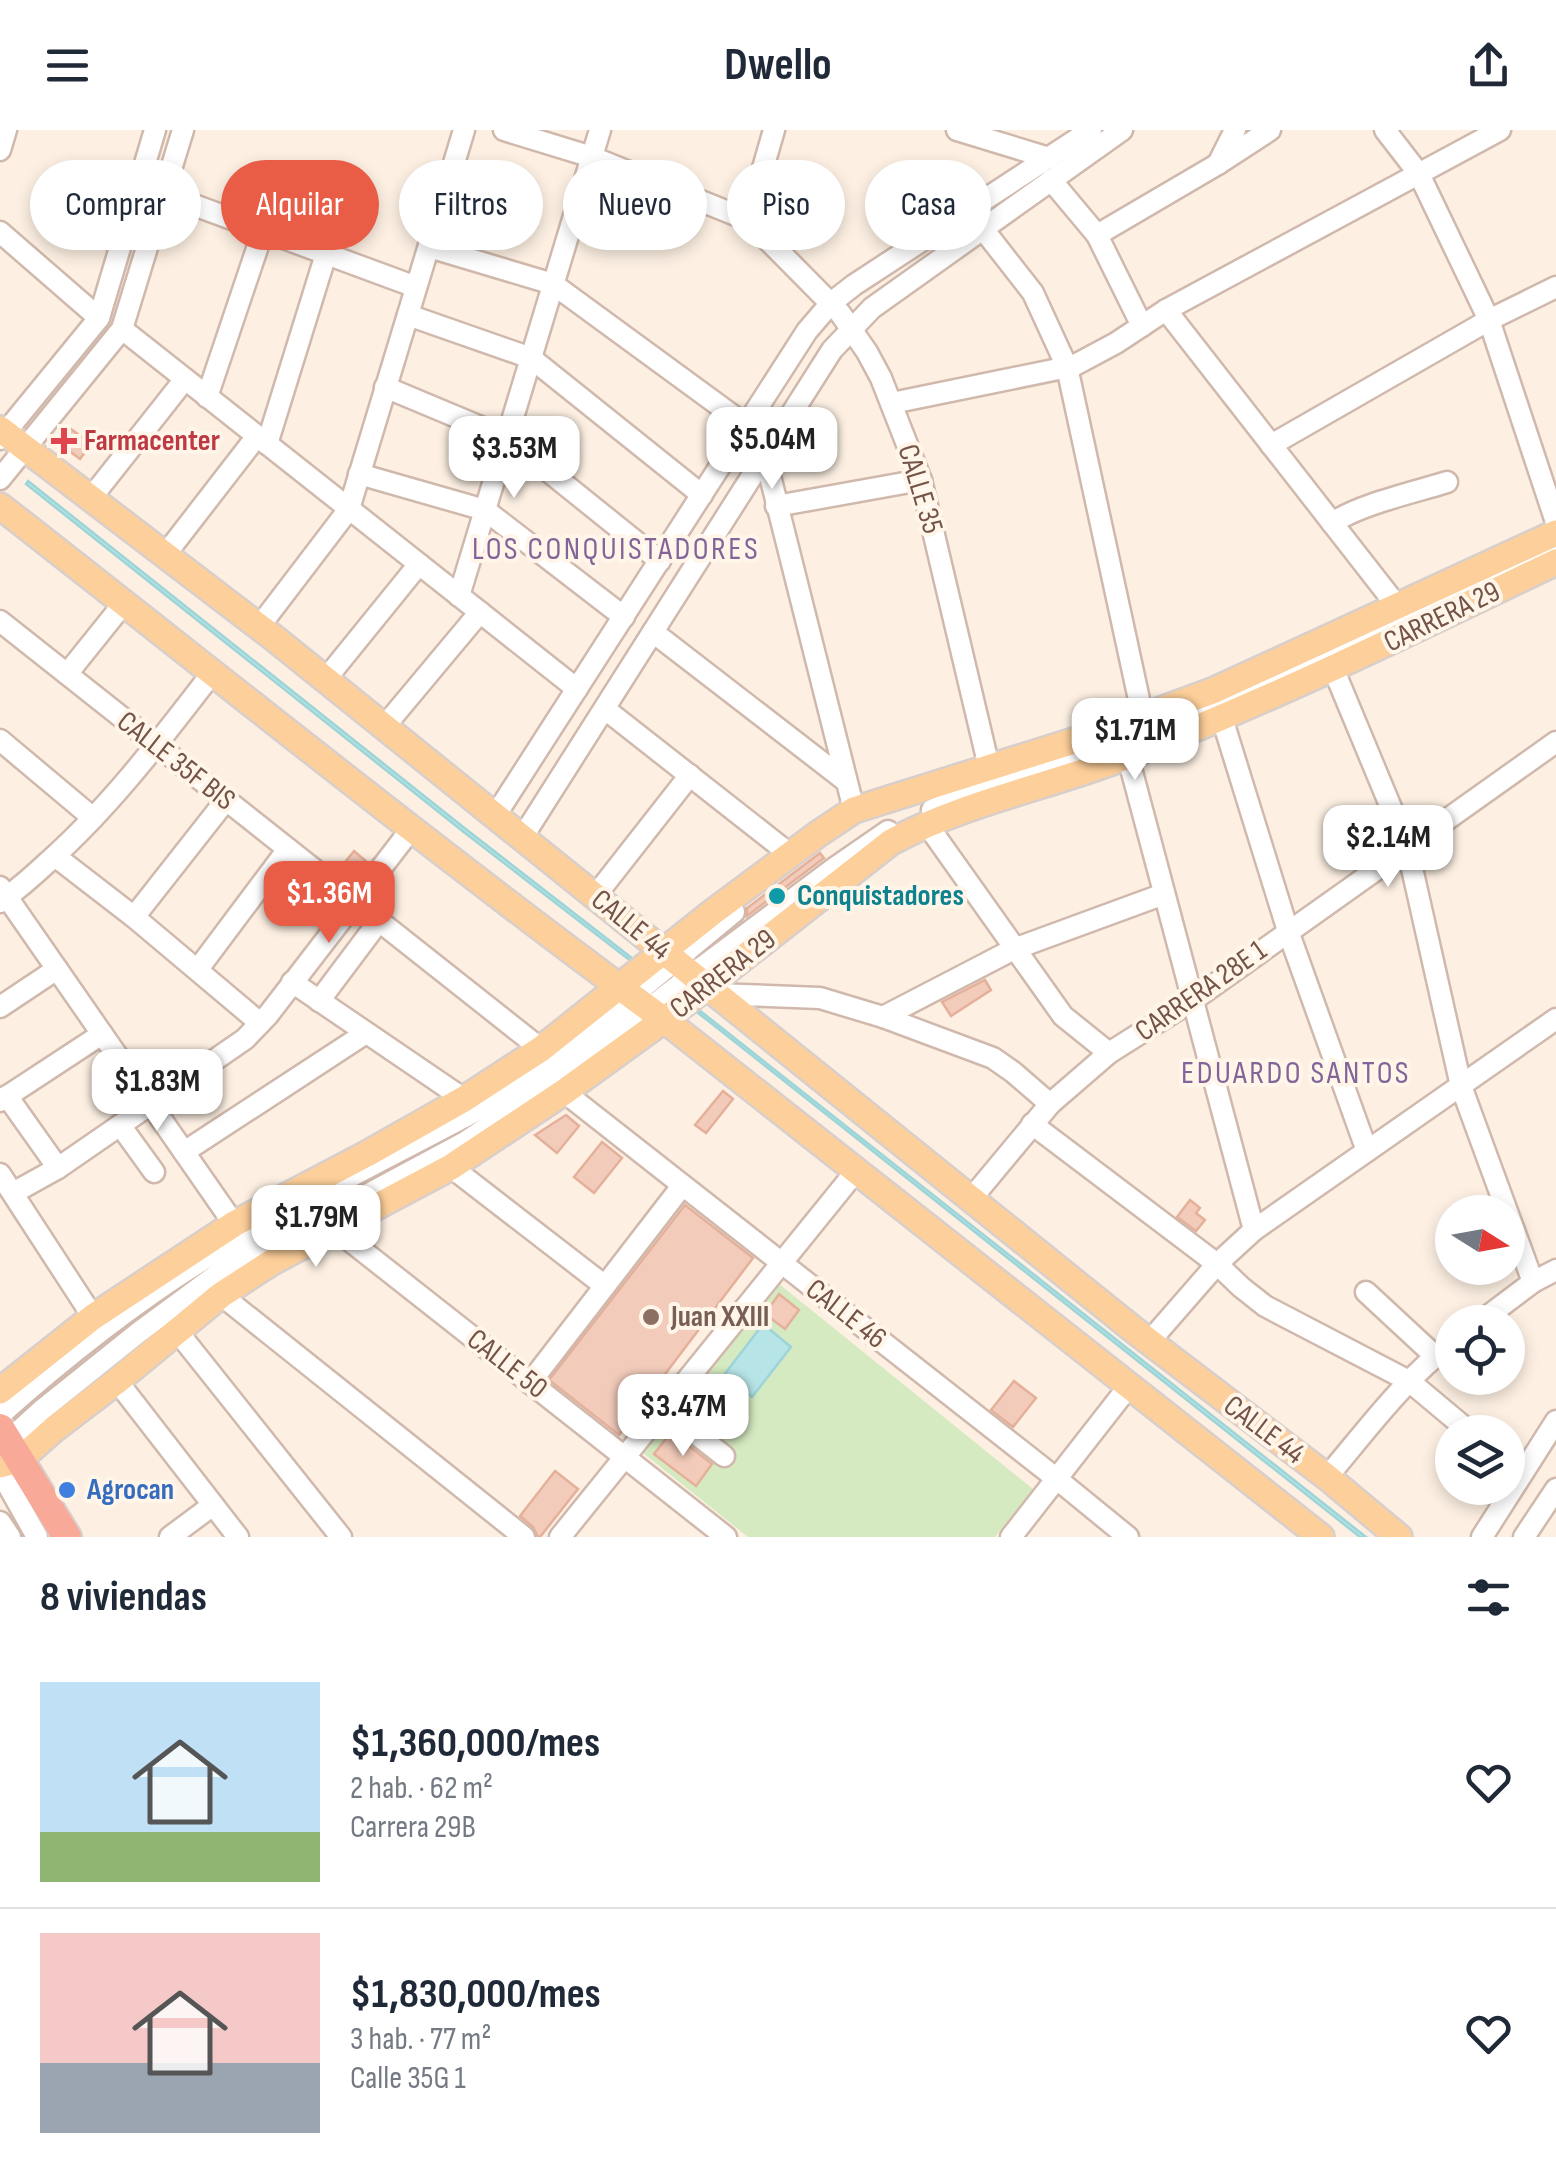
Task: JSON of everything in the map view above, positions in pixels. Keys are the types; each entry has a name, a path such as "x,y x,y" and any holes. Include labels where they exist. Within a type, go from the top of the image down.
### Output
{"highway":[{"path":"4,1448 66,1537"}],"main road":[{"name":"CALLE 44","path":"8,437 259,627 596,895 686,973 1399,1537"},
{"name":"CALLE 44","path":"0,506 412,828 644,1001 1320,1537"},
{"name":"CARRERA 29","path":"4,1448 54,1429 221,1295 272,1262 451,1167 564,1092 644,1001 686,973 791,855 854,810 993,774 1215,690 1556,533"},
{"name":"CARRERA 29","path":"0,1391 93,1317 234,1224 464,1099 541,1049 644,1001 926,823 1128,756 1222,718 1556,562"}],"street":[{"path":"0,150 6,130"},
{"path":"0,479 8,437 99,318 156,130"},
{"path":"174,160 183,130"},
{"path":"455,160 464,130"},
{"name":"CALLE 35","path":"504,130 592,157 727,212"},
{"path":"459,596 600,130"},
{"path":"765,160 774,130"},
{"path":"957,130 1049,158"},
{"path":"495,816 806,332 831,303 1091,130"},
{"path":"991,222 1122,130"},
{"path":"1218,164 1235,130"},
{"path":"1097,235 1270,130"},
{"path":"1386,130 1419,174 1489,320 1556,522"},
{"path":"892,403 1067,367 1500,130"},
{"path":"1051,180 1097,235 1142,326"},
{"path":"0,232 99,318"},
{"path":"991,238 1034,293 1067,367 1142,718"},
{"path":"8,437 122,329 147,250"},
{"path":"208,396 257,250"},
{"path":"315,250 416,288"},
{"path":"259,627 349,509 427,250"},
{"path":"441,250 553,284 747,426"},
{"name":"CALLE 35","path":"778,250 852,329 892,403 921,480 993,774"},
{"path":"522,838 832,350 872,308 952,250"},
{"path":"165,554 262,440 326,254"},
{"path":"854,285 850,303 860,311 872,308"},
{"path":"1271,445 1489,320 1556,287"},
{"path":"1166,310 1397,606"},
{"path":"408,315 531,358 702,496"},
{"path":"806,332 818,327 830,332 832,350"},
{"path":"122,329 577,689"},
{"path":"91,498 185,379"},
{"path":"386,388 507,438 660,562"},
{"path":"765,456 854,810"},
{"path":"359,474 485,510 624,618"},
{"path":"776,506 921,480"},
{"path":"1332,523 1446,482"},
{"path":"686,973 884,833 993,774 1142,735 1198,714 1556,547"},
{"path":"325,680 419,564"},
{"path":"67,674 124,603"},
{"path":"384,727 480,612"},
{"name":"CALLE 35F BIS","path":"0,621 541,1049"},
{"path":"654,632 846,781"},
{"path":"1333,668 1407,846 1461,1086 1533,1282"},
{"path":"213,672 94,818 54,856 2,895 234,1224"},
{"path":"605,709 791,855"},
{"path":"1222,718 1288,931 1366,1151"},
{"path":"0,740 94,818"},
{"name":"CARRERA 28E 1","path":"970,1199 1050,1104 1109,1054 1193,1000 1556,742"},
{"path":"1128,756 1254,1230"},
{"path":"596,895 690,775"},
{"path":"514,787 522,804 528,808 541,807"},
{"path":"134,916 226,800"},
{"path":"926,823 1063,1016 1109,1054"},
{"path":"93,1317 4,1182 58,1168 245,1039 412,828"},
{"path":"198,969 288,849"},
{"path":"54,856 264,1019"},
{"path":"883,1017 1014,949 1164,894"},
{"path":"264,1019 317,1000 379,921"},
{"path":"0,1006 57,969"},
{"path":"686,973 820,998 883,1017 993,1058 1050,1104"},
{"path":"292,982 464,1099"},
{"path":"37,1537 4,1448 42,1410 249,1251 358,1200 465,1142 555,1082 644,1001"},
{"path":"1150,1342 1217,1264 1254,1230 1556,1019"},
{"path":"184,1152 366,1033"},
{"path":"58,1168 4,1098 102,1034"},
{"name":"CALLE 46","path":"564,1092 1128,1537"},
{"path":"1032,1124 1217,1264 1265,1306 1409,1381 1450,1415"},
{"path":"120,1125 154,1172"},
{"path":"451,1167 605,1286"},
{"path":"560,1537 856,1172"},
{"path":"530,1382 682,1186"},
{"name":"CALLE 50","path":"335,1229 726,1537"},
{"path":"1503,1305 1556,1270"},
{"path":"1327,1478 1435,1356 1366,1292"},
{"path":"221,1295 524,1537"},
{"path":"178,1331 340,1537"},
{"path":"117,1381 238,1537"},
{"path":"1011,1537 1129,1386"},
{"path":"664,1409 724,1456"},
{"path":"1525,1457 1556,1421"},
{"path":"1524,1537 1556,1489"},
{"path":"170,1537 213,1505"},
{"path":"1482,1537 1497,1505"},
{"path":"0,1522 10,1537"}],"green space":[{"path":"778,1283 1033,1489 995,1537 748,1537 643,1453"}],"water":[{"path":"28,481 1366,1537 1360,1537 465,833 26,484"},
{"path":"763,1324 791,1347 752,1397 724,1375"}],"building":[{"path":"67,426 91,444 80,459 56,441"},
{"path":"354,851 368,863 353,882 338,871"},
{"path":"820,853 824,858 747,916 747,908"},
{"path":"985,980 991,990 951,1016 942,1002"},
{"path":"723,1091 733,1099 706,1133 695,1125"},
{"path":"566,1115 579,1126 557,1153 535,1135"},
{"path":"602,1142 622,1158 594,1193 574,1177"},
{"path":"1190,1200 1200,1208 1196,1213 1205,1220 1196,1231 1177,1217"},
{"name":"Juan XXIII","path":"685,1205 753,1258 619,1435 549,1380"},
{"path":"779,1294 799,1310 785,1329 765,1314"},
{"path":"1014,1381 1036,1398 1013,1427 991,1410"},
{"path":"698,1389 715,1403 702,1421 684,1407"},
{"path":"671,1432 712,1464 696,1486 654,1454"},
{"path":"555,1471 578,1489 538,1537 520,1516"}],"place":[{"name":"Farmacenter","path":"64,441"},
{"name":"Conquistadores","path":"777,896"},
{"name":"Juan XXIII","path":"651,1317"},
{"name":"Agrocan","path":"67,1490"}],"district":[{"name":"LOS CONQUISTADORES","path":"616,549"},
{"name":"EDUARDO SANTOS","path":"1296,1073"}]}
